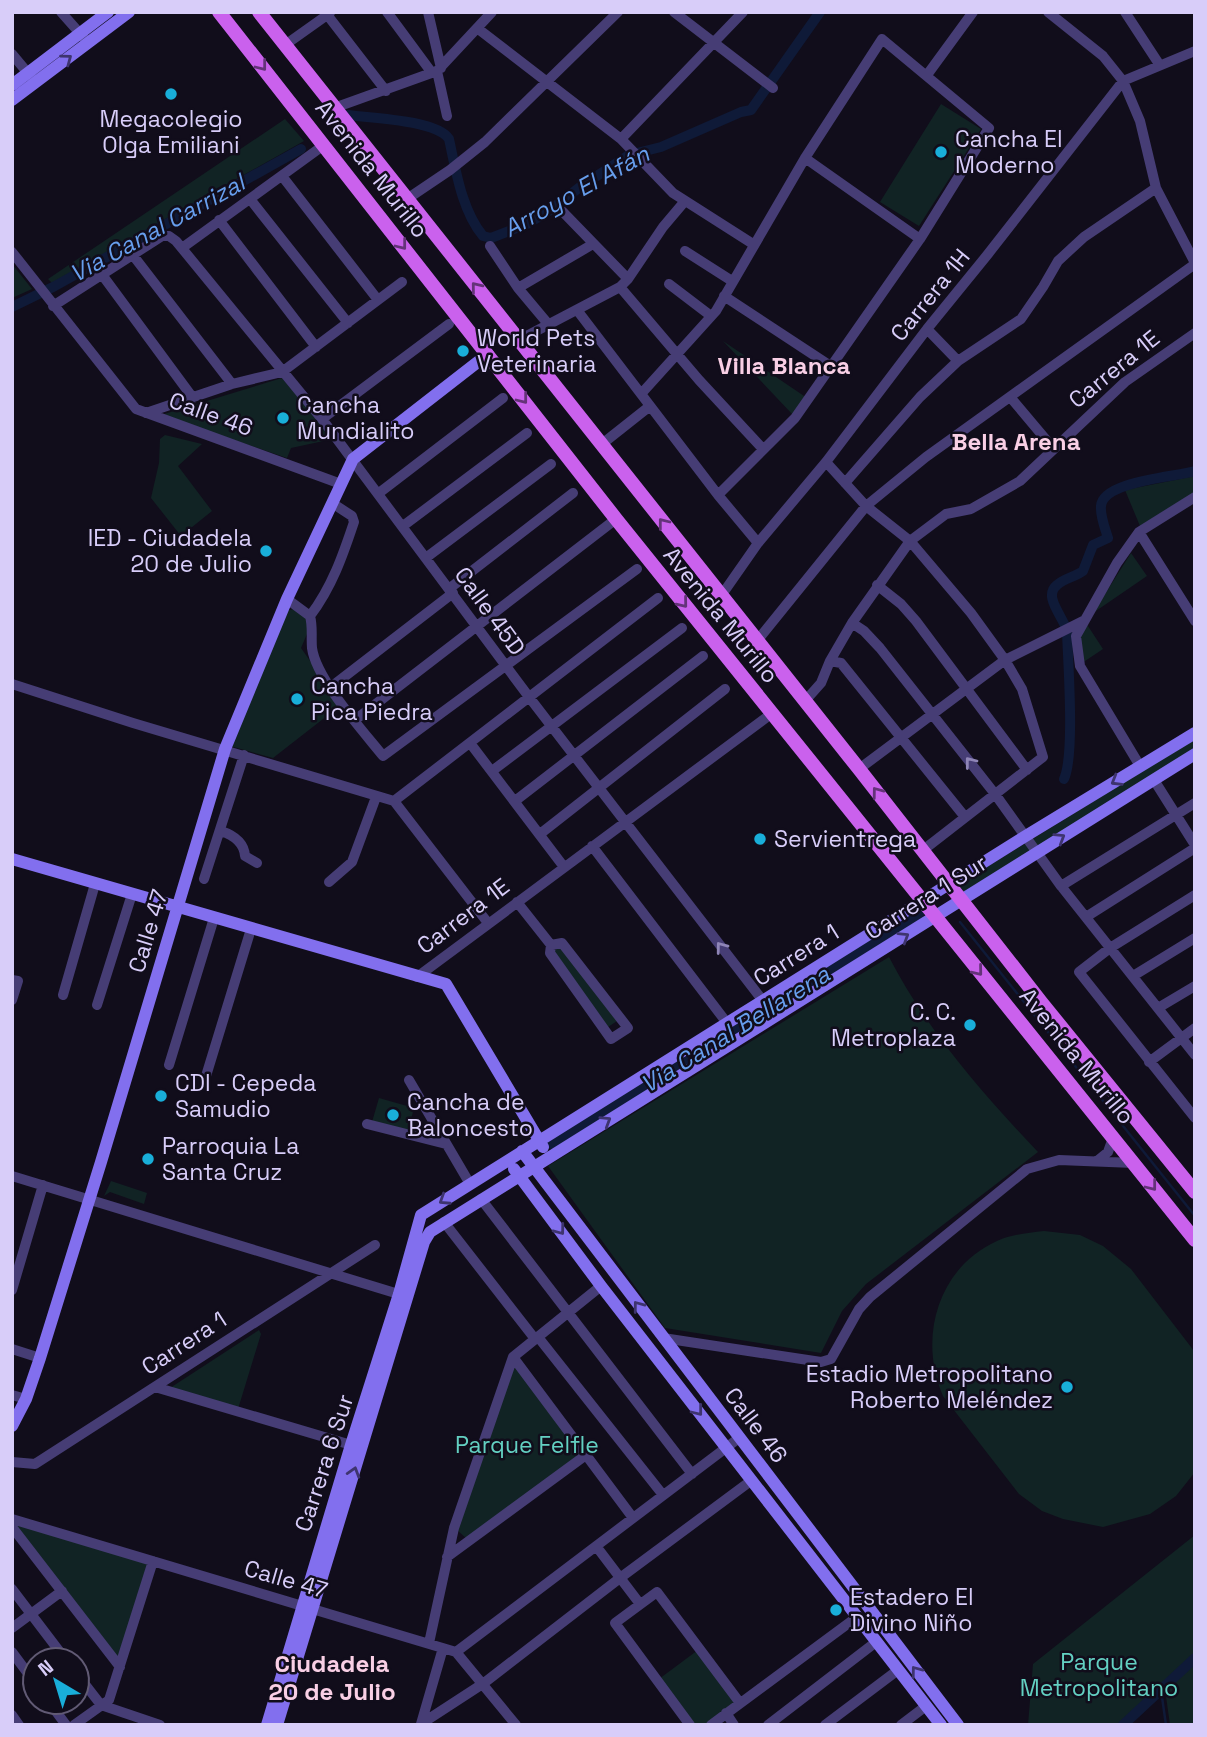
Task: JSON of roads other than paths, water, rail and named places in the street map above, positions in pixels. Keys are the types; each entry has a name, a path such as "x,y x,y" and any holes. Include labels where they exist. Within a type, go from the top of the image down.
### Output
{"main road":[{"name":"Avenida Murillo","path":"219,12 616,519 1195,1240"},
{"name":"Avenida Murillo","path":"258,12 859,769 948,885 1193,1186"}],"street":[{"path":"61,12 84,38"},
{"path":"84,38 108,12"},
{"path":"12,100 32,77 84,38 129,12"},
{"path":"387,12 436,71"},
{"path":"428,12 436,71 447,116"},
{"path":"334,108 436,71 492,12"},
{"path":"407,199 450,170 508,122 618,12"},
{"path":"674,12 773,88"},
{"path":"625,143 743,12"},
{"path":"927,75 973,12"},
{"path":"757,642 866,506 926,457 1195,264 1156,188 1140,121 1123,81 1103,55 1048,12"},
{"path":"1125,12 1159,64"},
{"path":"285,45 328,13 386,91"},
{"path":"477,28 625,143 658,179 685,201 753,244"},
{"path":"641,394 711,316 805,158 882,39 989,128 920,239 795,418 718,495"},
{"name":"Carrera 1H","path":"720,596 758,542 826,461 1123,81 1195,51"},
{"path":"12,54 32,77"},
{"path":"12,85 32,77"},
{"path":"51,303 103,276 162,236 169,236 182,248 324,145"},
{"path":"805,158 920,239"},
{"path":"282,176 378,300"},
{"path":"845,483 920,397 958,361 1021,319 1058,261 1084,237 1156,188"},
{"path":"250,199 348,323"},
{"path":"519,341 624,283 663,227 685,201"},
{"path":"562,211 593,244 677,354 763,449"},
{"path":"219,220 316,347"},
{"path":"518,288 593,244"},
{"path":"490,246 518,288 549,325"},
{"name":"Calle 45D","path":"182,248 353,459 529,697 763,1001"},
{"path":"685,251 732,281"},
{"path":"12,252 136,409 145,413 232,384 282,372 402,282"},
{"path":"132,254 232,384"},
{"path":"103,276 193,398"},
{"path":"669,284 711,316"},
{"path":"724,296 832,367"},
{"path":"577,310 718,495 758,542"},
{"path":"322,419 449,324"},
{"path":"927,329 958,361"},
{"name":"Carrera 1E","path":"805,701 821,683 852,623 910,541 946,514 971,509 1020,481 1125,382 1195,333"},
{"path":"353,459 488,355"},
{"path":"379,493 503,398"},
{"path":"1011,398 1054,448"},
{"path":"602,444 650,406"},
{"name":"Calle 46","path":"145,413 341,484"},
{"path":"403,526 527,433"},
{"name":"Calle 47","path":"12,1426 26,1399 40,1358 225,749 287,599 353,459"},
{"path":"826,461 866,506 910,541 971,613 1005,660 1022,690 1043,757 922,851"},
{"path":"427,557 551,464"},
{"path":"331,687 573,493"},
{"path":"1140,766 1080,666 1076,636 1117,563 1139,532 1195,497"},
{"path":"310,616 325,597 342,560 354,522 352,516 332,503"},
{"path":"355,720 616,519"},
{"path":"1139,532 1195,621"},
{"path":"287,599 310,616 313,630 312,648 331,687 383,756 637,569"},
{"path":"877,585 901,604 968,688 1027,770"},
{"path":"394,801 658,598"},
{"path":"859,769 1005,660 1086,620"},
{"path":"852,623 880,648 933,714 1061,886 1195,1055"},
{"path":"492,771 682,628"},
{"path":"515,801 703,656"},
{"path":"830,662 841,663 965,817"},
{"path":"12,684 394,801 488,923"},
{"path":"540,834 725,690"},
{"name":"Carrera 1E","path":"12,859 417,977 771,714"},
{"name":"Carrera 1","path":"421,1215 1024,836 1195,733"},
{"path":"470,743 564,867"},
{"name":"Carrera 1 Sur","path":"430,1232 1195,754"},
{"path":"204,879 244,755"},
{"path":"1086,917 1195,846 1154,780"},
{"path":"328,882 352,862 376,796"},
{"path":"1061,886 1195,803"},
{"path":"221,831 232,835 245,849 245,856 257,863"},
{"path":"592,846 727,1023"},
{"path":"63,995 95,884"},
{"path":"97,1005 132,894"},
{"path":"1195,895 1110,948 1079,972 1195,1118"},
{"path":"517,902 551,945 550,953 611,1039 628,1028 562,943 551,945"},
{"path":"169,1065 214,918"},
{"path":"205,1076 251,929"},
{"path":"1133,976 1195,938"},
{"path":"417,977 446,985 548,1157"},
{"path":"12,999 15,981"},
{"path":"1158,1008 1195,986"},
{"path":"1149,1062 1195,1028"},
{"path":"409,1080 470,1184"},
{"path":"367,1124 446,1144"},
{"path":"1096,1161 1108,1152 1113,1138"},
{"name":"Calle 46","path":"522,1151 958,1725"},
{"name":"Calle 46","path":"508,1160 601,1286 941,1725"},
{"path":"663,1338 821,1362 831,1359 859,1309 870,1297 1027,1169 1049,1161 1134,1163"},
{"path":"12,1176 404,1296"},
{"path":"12,1290 43,1185"},
{"path":"481,1199 692,1474"},
{"name":"Carrera 6 Sur","path":"404,1296 421,1215"},
{"path":"444,1222 663,1495"},
{"name":"Carrera 6 Sur","path":"268,1725 404,1296 430,1232"},
{"name":"Carrera 1","path":"12,1462 35,1464 375,1245"},
{"path":"429,1643 454,1528 513,1357 601,1286"},
{"path":"678,1359 696,1343"},
{"path":"12,1349 40,1358"},
{"path":"513,1357 633,1518"},
{"path":"155,1387 356,1447"},
{"path":"12,1395 26,1399"},
{"path":"516,1725 456,1652 739,1438"},
{"path":"447,1557 586,1455"},
{"path":"421,1725 484,1683 752,1480"},
{"name":"Calle 47","path":"12,1519 456,1652"},
{"path":"12,1527 120,1667"},
{"path":"596,1546 640,1604"},
{"path":"74,1725 109,1700 153,1561"},
{"path":"12,1590 55,1646"},
{"path":"12,1628 62,1591"},
{"path":"690,1725 615,1623 657,1592 740,1703"},
{"name":"Carrera 6 Sur","path":"277,1725 307,1606"},
{"path":"711,1725 857,1617"},
{"path":"768,1725 876,1642"},
{"path":"421,1725 443,1648"},
{"path":"825,1725 898,1670"},
{"path":"91,1692 101,1705 160,1725"},
{"path":"901,1725 926,1706"},
{"path":"726,1713 734,1725"},
{"path":"12,1715 19,1725"}],"waterway":[{"name":"Arroyo El Afán","path":"348,115 418,124 442,133 449,139 470,215 483,236 491,238 527,224 549,211 629,155 661,147 751,110 820,12"},
{"name":"Via Canal Carrizal","path":"12,307 55,286 301,149"},
{"name":"Via Canal Bellarena","path":"1064,779 1070,730 1067,632 1053,601 1053,590 1060,583 1083,571 1093,545 1108,538 1101,510 1105,498 1114,491 1142,481 1195,471"},
{"name":"Via Canal Bellarena","path":"552,1144 919,914"},
{"path":"960,922 1195,1216"},
{"path":"1123,1725 1195,1658"},
{"path":"1161,1690 1166,1725"}],"place":[{"name":"Megacolegio Olga Emiliani","path":"171,94"},
{"name":"Cancha El Moderno","path":"941,152"},
{"name":"World Pets Veterinaria","path":"463,351"},
{"name":"Cancha Mundialito","path":"283,418"},
{"name":"IED - Ciudadela 20 de Julio","path":"266,551"},
{"name":"Cancha Pica Piedra","path":"297,699"},
{"name":"Servientrega","path":"760,839"},
{"name":"C. C. Metroplaza","path":"970,1025"},
{"name":"CDI - Cepeda Samudio","path":"161,1096"},
{"name":"Cancha de Baloncesto","path":"393,1115"},
{"name":"Parroquia La Santa Cruz","path":"148,1159"},
{"name":"Estadio Metropolitano Roberto Meléndez","path":"1067,1387"},
{"name":"Estadero El Divino Niño","path":"836,1610"}],"district":[{"name":"Villa Blanca","path":"784,365"},
{"name":"Bella Arena","path":"1016,441"},
{"name":"Ciudadela 20 de Julio","path":"332,1677"}],"park label":[{"name":"Parque Felfle","path":"527,1445"},
{"name":"Parque Metropolitano","path":"1099,1675"}]}
